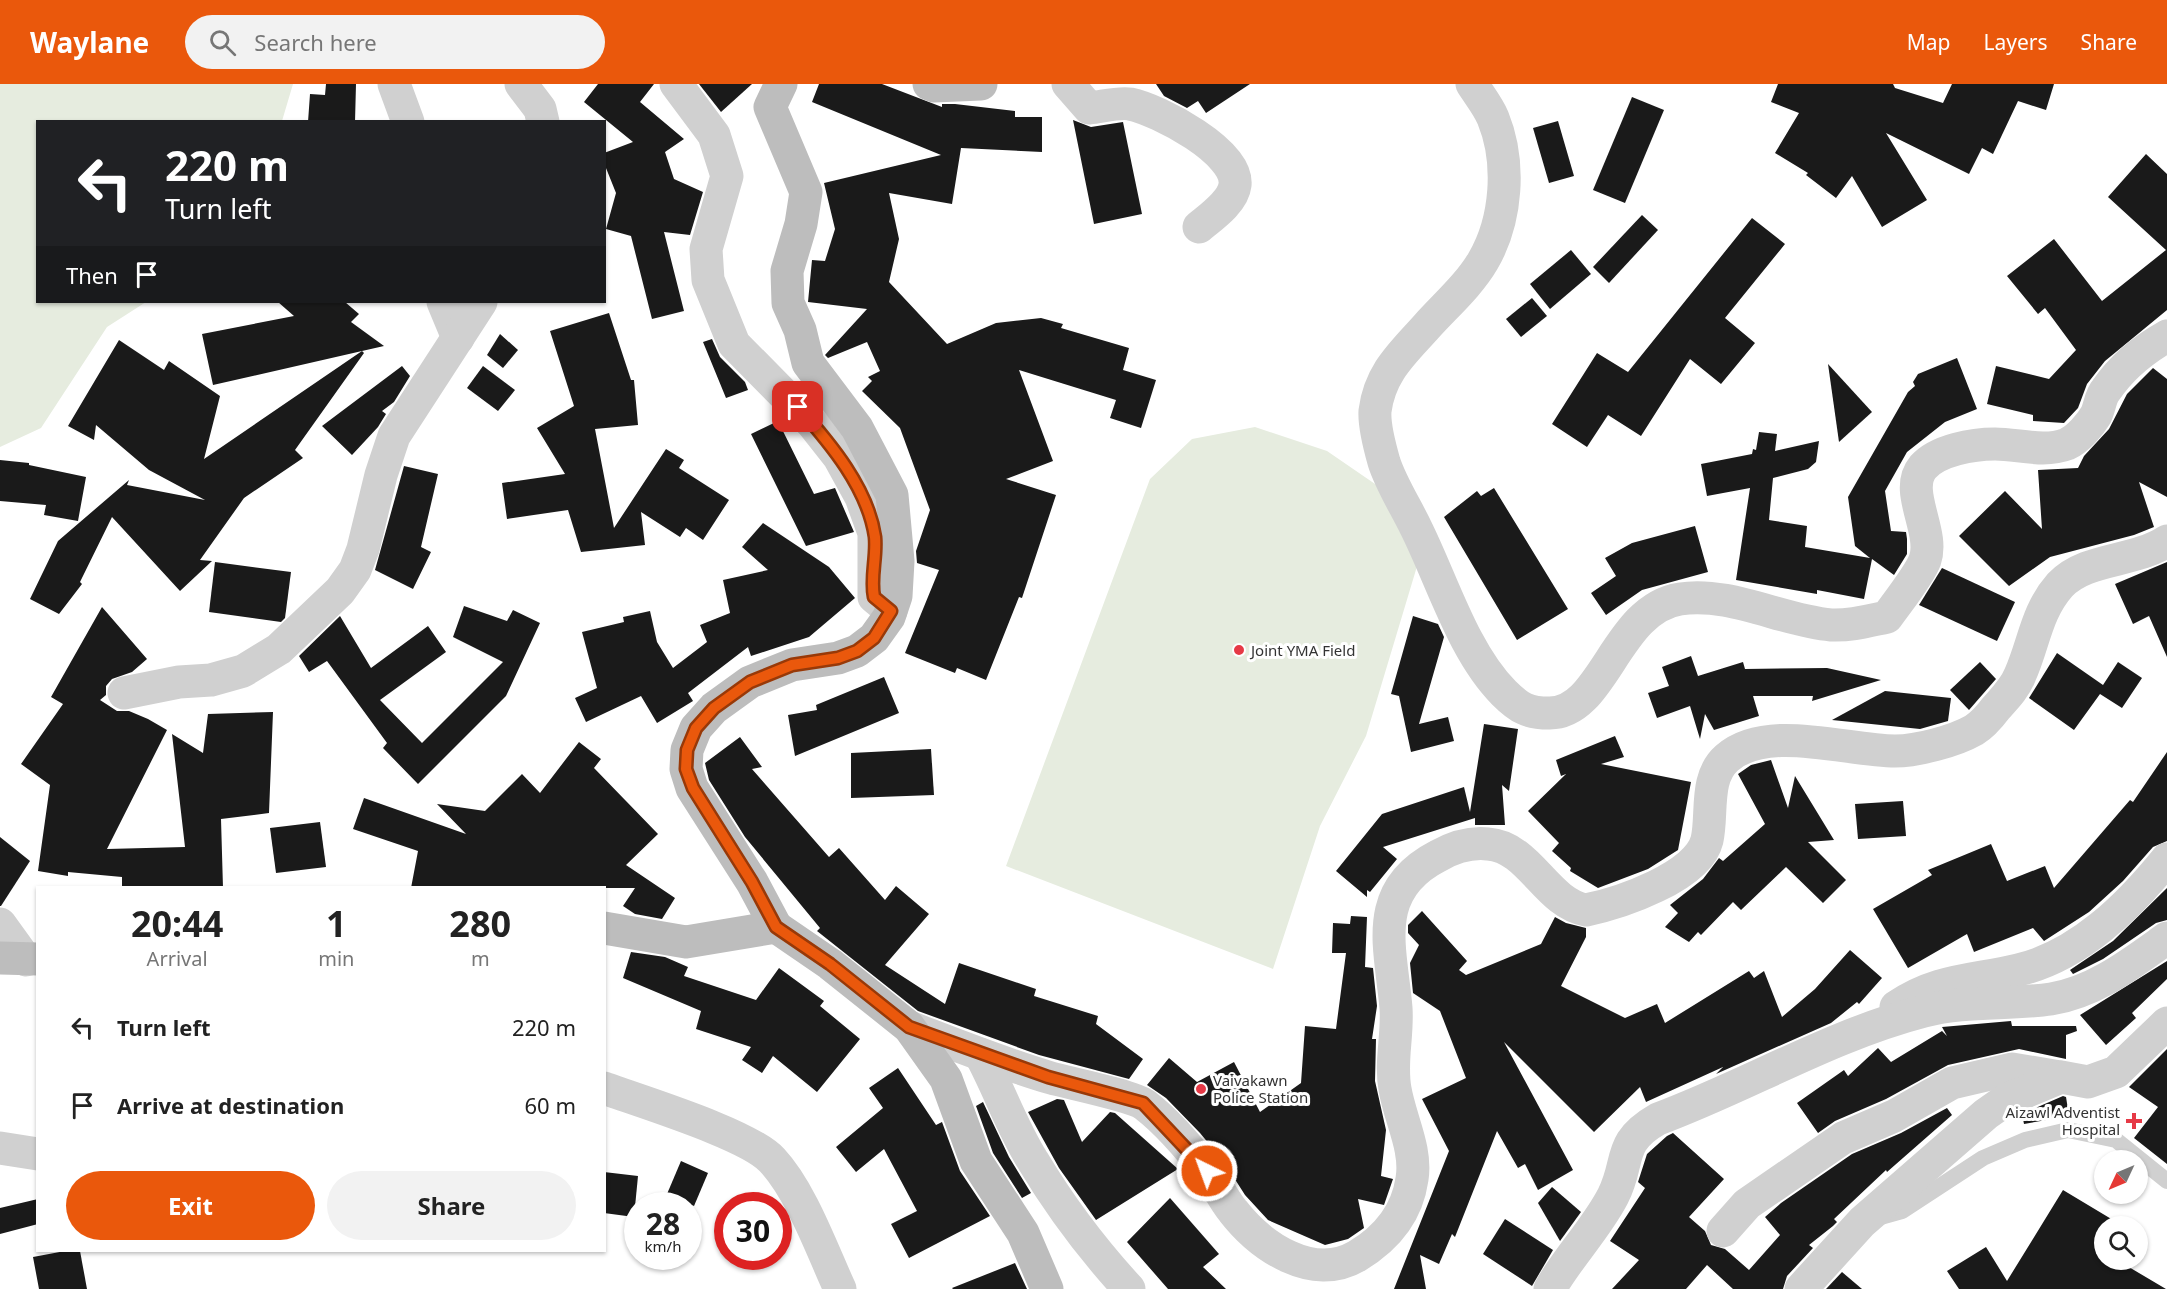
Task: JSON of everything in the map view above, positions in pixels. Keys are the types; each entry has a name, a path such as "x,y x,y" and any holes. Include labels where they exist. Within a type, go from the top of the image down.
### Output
{"street":[{"path":"394,84 407,120"},
{"path":"521,84 540,109 543,120"},
{"path":"676,84 714,135 727,176 706,249 705,261 708,280 729,335 740,351 813,424 851,476 874,533 874,597 891,611"},
{"path":"781,84 770,107 806,192 801,224 787,271 788,303 800,330 808,363 857,428 892,495 898,561 896,596 891,611 874,638 857,651 838,658 792,665 750,682 714,708 696,728 687,750 686,769 693,788 752,882 776,927 830,964 909,1027 946,1079 976,1161 1023,1233 1047,1289"},
{"path":"929,84 934,86 981,84"},
{"path":"1068,84 1089,108 1130,104 1183,126 1223,157 1235,173 1235,188 1226,202 1199,227"},
{"path":"1472,84 1493,117 1502,151 1504,181 1502,205 1496,231 1483,261 1465,285 1389,366 1375,412 1384,463 1472,649 1503,692 1526,711 1552,713 1570,709 1587,695 1625,635 1661,604 1680,599 1703,598 1828,624 1854,625 1887,617 1925,559 1925,521 1915,496 1921,468 1936,457 1959,449 1994,444 2056,447 2069,443 2096,415 2104,392 2124,368 2151,345 2167,336"},
{"path":"443,303 458,338"},
{"path":"124,693 179,682 211,680 243,671 279,649 340,591 355,570 363,549 381,475 394,436 480,303"},
{"path":"909,1027 1048,1077 1143,1103 1207,1171 1233,1212 1266,1242 1296,1262 1322,1266 1344,1263 1391,1230 1407,1204 1413,1177 1411,1152 1396,1091 1392,1063 1396,1010 1389,971 1389,919 1395,897 1407,879 1427,861 1452,849 1474,843 1492,844 1511,851 1576,908 1586,910 1658,885 1690,866 1703,850 1714,776 1726,759 1743,748 1769,741 1895,751 1922,748 1974,730 2007,697 2020,676 2042,608 2062,584 2086,566 2150,552 2167,541"},
{"path":"1863,1031 1898,1005 1933,986 2019,970 2058,957 2097,930 2167,859"},
{"path":"0,924 21,959"},
{"path":"606,928 686,942 776,927"},
{"path":"1550,1289 1614,1195 1628,1145 1645,1126 1863,1031 1925,1010 1980,1003 2051,999 2080,992 2118,972 2167,938"},
{"path":"1723,1231 1747,1204 1843,1138 1894,1116 1952,1083 2012,1069 2088,1082 2116,1072 2167,1023"},
{"path":"980,1054 1032,1161 1086,1237 1129,1289"},
{"path":"1801,1289 1862,1222 1986,1114 2006,1100 2061,1077"},
{"path":"606,1089 742,1140 771,1158 788,1180 840,1289"},
{"path":"0,1148 36,1154"}],"lane":[{"path":"1862,1222 1902,1211 1983,1158 2025,1140 2068,1130 2116,1140 2167,1181"}],"shaded area":[{"path":"0,84 293,84 282,120 36,120 36,303 144,303 107,327 41,428 0,447"},
{"name":"Joint YMA Field","path":"1255,427 1327,451 1394,497 1418,563 1366,736 1320,826 1273,969 1006,866 1150,479 1192,439"}],"building":[{"path":"326,84 356,84 355,120 308,120 310,94 325,95"},
{"path":"598,84 654,84 640,102 684,139 665,152 674,179 703,192 690,235 664,232 684,311 652,319 631,236 606,229 616,193 606,168 606,152 633,142 584,102"},
{"path":"699,84 752,84 721,112"},
{"path":"819,84 882,84 942,107 942,104 955,104 1015,111 1015,117 1042,117 1042,152 961,148 952,204 889,193 899,239 889,282 947,344 996,323 1041,318 1063,324 1061,328 1129,348 1123,370 1156,380 1141,428 1110,418 1116,400 1019,370 1053,461 1006,479 1056,495 1022,598 1019,597 986,680 957,668 955,673 905,653 939,570 917,563 916,551 930,510 900,428 862,391 872,381 868,377 880,371 867,342 828,358 825,355 867,309 808,302 812,260 825,261 835,229 824,183 941,155 812,102"},
{"path":"1156,84 1250,84 1206,113 1198,101 1187,108 1164,96"},
{"path":"1778,84 1893,84 1895,88 1943,103 1952,84 2054,84 2046,110 2018,101 1993,154 1982,148 1969,174 1886,133 1927,200 1882,227 1852,176 1836,198 1806,175 1808,173 1775,153 1799,113 1771,102"},
{"path":"1632,97 1664,110 1625,203 1593,190"},
{"path":"1073,120 1091,127 1123,122 1142,214 1094,224"},
{"path":"1558,121 1574,176 1549,183 1533,128"},
{"path":"2146,154 2167,174 2167,310 2105,361 2087,384 2078,408 2064,423 2033,421 2033,415 1987,404 1996,366 2049,379 2076,350 2045,308 2038,314 2007,276 2054,239 2102,301 2166,250 2108,197"},
{"path":"1642,215 1658,230 1609,283 1593,267"},
{"path":"1752,218 1785,244 1725,318 1755,343 1721,384 1690,359 1641,436 1608,415 1587,447 1552,424 1597,353 1628,372"},
{"path":"1571,250 1591,274 1550,309 1530,284"},
{"path":"1532,298 1547,316 1521,337 1506,319"},
{"path":"279,303 346,303 359,314 351,322 384,346 213,385 202,334 294,316"},
{"path":"609,313 631,380 634,380 638,425 595,429 614,528 666,449 684,460 679,468 729,500 703,540 686,528 680,537 641,512 645,545 581,552 568,510 507,519 502,483 565,474 537,428 574,406 550,331"},
{"path":"500,334 518,350 503,368 487,355"},
{"path":"712,339 720,357 745,382 748,390 726,398 703,342"},
{"path":"119,340 164,370 169,361 220,396 204,459 362,351 364,353 295,450 303,458 244,498 200,560 212,561 180,591 112,517 80,582 82,584 59,614 30,599 58,541 129,480 127,485 205,500 149,470 96,425 94,440 68,426"},
{"path":"1957,358 1977,409 1945,422 1907,452 1885,491 1891,531 1906,532 1907,539 1907,554 1894,575 1872,559 1864,599 1817,590 1817,594 1736,580 1750,488 1707,496 1701,464 1752,454 1753,449 1756,450 1759,432 1777,434 1775,451 1819,441 1816,462 1808,469 1773,478 1769,520 1807,526 1805,547 1870,558 1855,546 1848,497 1908,392 1915,386 1913,382 1918,374"},
{"path":"1828,364 1872,412 1839,442"},
{"path":"402,366 410,376 394,402 382,411 386,414 378,427 352,455 322,426"},
{"path":"483,366 515,390 498,411 467,388"},
{"path":"2153,368 2167,379 2167,497 2139,482 2154,527 2134,535 2050,557 2009,586 1959,536 2005,491 2042,529 2038,470 2078,468 2084,456 2109,429 2127,394"},
{"path":"778,421 814,494 835,488 854,532 806,546 751,434"},
{"path":"0,460 29,463 29,465 86,477 78,521 44,515 46,505 0,501"},
{"path":"404,466 438,474 421,547 431,552 413,589 375,570"},
{"path":"1494,488 1568,609 1517,640 1444,517 1477,491 1481,496"},
{"path":"763,523 829,567 855,598 809,637 751,656 748,647 688,693 693,701 657,723 641,696 586,722 575,698 597,688 582,632 624,622 623,617 650,611 657,642 673,668 707,642 700,625 730,613 723,580 768,570 742,547"},
{"path":"1695,526 1708,572 1642,590 1606,615 1591,593 1616,576 1605,558 1632,543"},
{"path":"215,562 291,572 285,618 281,622 209,612"},
{"path":"2167,562 2167,657 2149,616 2133,624 2115,584"},
{"path":"1942,568 2015,602 1997,641 1919,605"},
{"path":"464,606 507,621 513,610 540,623 506,696 418,784 383,748 387,743 327,661 309,672 299,656 340,616 371,668 428,626 446,652 380,700 422,743 503,662 453,637"},
{"path":"102,607 147,659 132,672 112,679 106,686 106,695 100,700 117,711 129,711 167,730 107,849 185,847 172,734 203,753 208,714 273,712 269,813 221,819 223,886 122,886 122,877 68,872 68,876 38,871 50,785 21,764 63,704 51,697"},
{"path":"1413,616 1438,624 1444,637 1419,724 1448,717 1454,741 1411,752 1399,696 1391,694"},
{"path":"2057,653 2103,685 2118,662 2142,678 2122,708 2100,694 2074,730 2029,698"},
{"path":"1691,656 1698,676 1743,662 1745,669 1827,668 1881,680 1812,701 1813,696 1753,696 1759,716 1714,730 1705,714 1700,739 1690,706 1657,718 1648,693 1669,686 1662,667"},
{"path":"1980,662 1996,679 1969,710 1950,690"},
{"path":"884,677 899,713 795,756 788,715 817,710 816,705"},
{"path":"1885,691 1951,698 1948,721 1920,729 1832,720"},
{"path":"1484,724 1518,729 1509,791 1502,785 1505,825 1475,825 1475,818 1383,847 1397,859 1370,892 1367,890 1367,897 1336,871 1382,814 1464,787 1470,812"},
{"path":"1615,736 1624,757 1601,764 1691,782 1678,850 1648,869 1598,888 1570,871 1571,868 1552,851 1559,843 1528,811 1566,774 1561,776 1556,760"},
{"path":"740,737 762,767 752,769 829,857 839,848 885,900 896,886 929,914 885,965 945,1004 959,963 1036,989 1034,996 1098,1016 1096,1024 1143,1059 1129,1079 1039,1055 918,1011 817,931 820,928 745,837 709,780 705,763"},
{"path":"579,742 601,759 594,768 658,834 626,865 675,898 662,919 635,914 623,906 635,888 411,886 418,851 353,829 364,798 466,834 437,804 485,811 522,774 540,793"},
{"path":"931,749 934,795 851,798 851,753"},
{"path":"2167,752 2167,841 2153,847 2123,881 2089,912 2044,941 2033,928 1974,952 1967,934 1908,968 1873,909 1932,875 1928,870 1991,844 2007,881 2045,866 2054,888 2130,800 2133,802"},
{"path":"1771,760 1788,808 1795,776 1834,840 1808,842 1846,880 1823,903 1786,867 1741,910 1733,902 1701,935 1698,932 1689,942 1665,927 1678,913 1670,905 1703,879 1719,858 1723,861 1765,824 1738,774 1751,765"},
{"path":"1903,801 1906,836 1858,839 1855,804"},
{"path":"320,822 326,867 276,873 270,828"},
{"path":"0,837 30,861 1,906 0,906"},
{"path":"2167,888 2167,920 2156,923 2103,959 2073,974 2070,970 2113,941"},
{"path":"1422,911 1467,961 1459,970 1466,975 1541,944 1555,917 1566,923 1586,928 1586,937 1561,986 1625,1018 1657,1004 1665,1023 1749,971 1754,978 1764,971 1782,1017 1815,989 1850,950 1882,978 1859,1004 1857,1002 1831,1023 1716,1074 1723,1067 1646,1102 1640,1087 1594,1132 1504,1042 1573,1170 1538,1190 1525,1164 1518,1168 1497,1131 1455,1237 1452,1234 1439,1264 1420,1255 1426,1289 1394,1289 1449,1151 1422,1099 1466,1078 1440,1011 1413,993 1410,963 1419,945 1408,933 1408,925"},
{"path":"1351,916 1367,917 1365,967 1373,968 1377,1006 1372,1039 1376,1039 1375,1081 1386,1130 1381,1176 1393,1179 1384,1205 1358,1199 1364,1228 1348,1239 1325,1245 1268,1220 1245,1195 1224,1162 1200,1133 1166,1098 1147,1085 1169,1058 1197,1082 1234,1062 1260,1112 1301,1083 1305,1026 1336,1029 1346,953 1332,953 1333,923 1350,924"},
{"path":"631,952 665,957 688,967 684,976 756,1000 779,968 824,1001 820,1006 860,1039 817,1092 773,1056 762,1073 742,1060 751,1047 696,1029 701,1011 623,978"},
{"path":"2167,961 2167,979 2132,1013 2136,1018 2106,1045 2080,1015"},
{"path":"2011,1021 2012,1026 2076,1026 2077,1031 2066,1035 2066,1059 2019,1049 1948,1065 1886,1099 1835,1121 1818,1133 1797,1103 1844,1070 1848,1076 1878,1048 1891,1062 1942,1031 1947,1036 1942,1027"},
{"path":"2167,1049 2167,1164 2134,1138 2158,1107 2129,1087"},
{"path":"898,1068 936,1125 942,1122 960,1171 990,1216 909,1258 891,1224 917,1211 884,1149 856,1172 836,1147 883,1108 869,1088"},
{"path":"2063,1096 2066,1097 2069,1116 2024,1124 2022,1114"},
{"path":"1057,1099 1064,1100 1082,1142 1110,1112 1115,1113 1178,1169 1096,1220 1059,1168 1028,1112"},
{"path":"983,1102 1009,1157 1031,1193 1022,1198 993,1153 976,1106"},
{"path":"1947,1108 1952,1115 1887,1172 1886,1170 1834,1219 1837,1222 1833,1226 1809,1245 1813,1248 1787,1276 1783,1289 1733,1289 1707,1265 1686,1289 1612,1289 1639,1260 1610,1241 1645,1188 1638,1182 1647,1154 1667,1136 1673,1133 1724,1179 1689,1217 1705,1231 1711,1245 1725,1249 1749,1270 1780,1235 1765,1217 1781,1203 1852,1154 1901,1133"},
{"path":"681,1161 708,1173 700,1192 668,1192"},
{"path":"606,1172 638,1176 636,1192 624,1192 624,1216 606,1213"},
{"path":"1552,1187 1581,1212 1560,1241 1538,1203"},
{"path":"2063,1190 2106,1216 2094,1216 2094,1270 2134,1270 2166,1289 1959,1289 1947,1271 1986,1247 2007,1281"},
{"path":"1170,1198 1219,1254 1203,1267 1226,1289 1168,1289 1127,1242"},
{"path":"36,1199 36,1225 0,1234 0,1208"},
{"path":"1505,1219 1553,1250 1532,1286 1483,1254"},
{"path":"60,1252 80,1252 87,1289 39,1289 33,1257"},
{"path":"1015,1263 1027,1289 952,1288"},
{"path":"1842,1272 1862,1289 1826,1289"}],"place":[{"name":"Joint YMA Field","path":"1239,650"},
{"name":"Vaivakawn Police Station","path":"1201,1089"},
{"name":"Aizawl Adventist Hospital","path":"2134,1121"}],"route":[{"path":"798,407 839,457 861,497 874,533 876,549 874,597 891,611 874,638 857,651 838,658 792,665 750,682 714,708 696,728 687,750 686,769 693,788 752,882 776,927 830,964 909,1027 1048,1077 1143,1103 1207,1171"}]}
